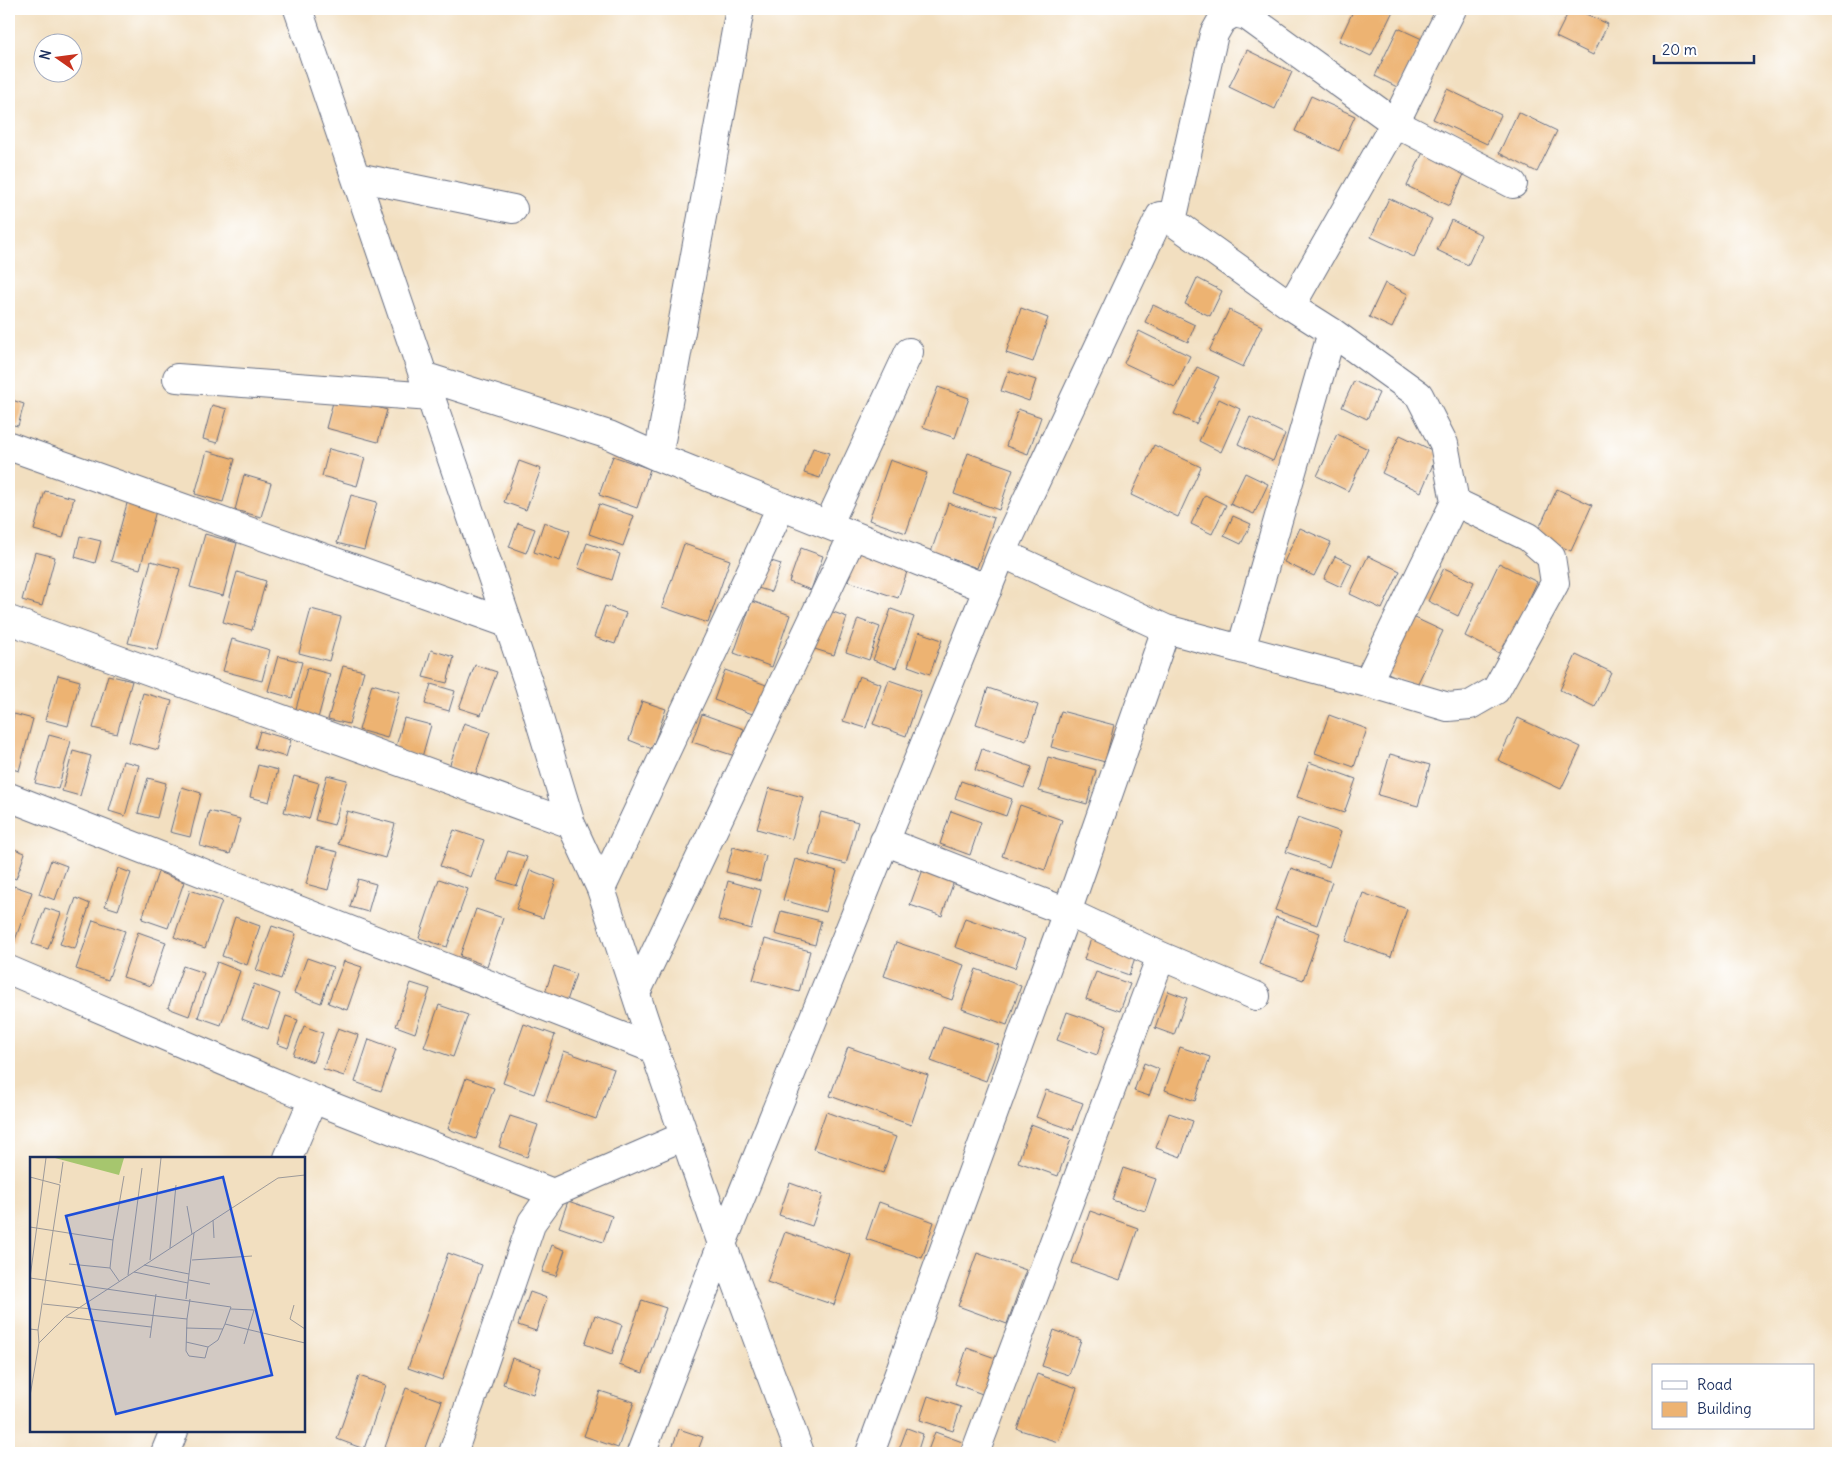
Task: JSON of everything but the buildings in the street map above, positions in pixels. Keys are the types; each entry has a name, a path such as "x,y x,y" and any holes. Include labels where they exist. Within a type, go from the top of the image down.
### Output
{"street":[{"path":"298,9 357,177 529,685 571,824 601,889 722,1244 800,1453"},
{"path":"658,457 740,9"},
{"path":"1291,306 1395,123 1452,9"},
{"path":"1172,222 1214,34 1222,20 1234,13 1247,16 1395,123 1513,184"},
{"path":"357,177 513,209"},
{"path":"641,1453 722,1244 1002,553 1160,216 1172,222 1291,306 1332,332 1418,395 1444,444 1455,502 1367,683"},
{"path":"1241,649 1332,332"},
{"path":"828,525 909,352"},
{"path":"177,378 427,387 609,435 781,507 988,589"},
{"path":"9,446 507,623"},
{"path":"1002,553 1166,629 1367,683 1448,707 1470,705 1496,690 1555,583 1551,558 1528,538 1455,502"},
{"path":"601,889 781,507"},
{"path":"636,993 853,535"},
{"path":"9,620 571,824"},
{"path":"870,1453 1067,912 1166,629"},
{"path":"9,798 654,1049"},
{"path":"884,842 1067,912 1161,956 1256,996"},
{"path":"976,1453 1161,956"},
{"path":"9,970 313,1099 552,1193"},
{"path":"288,1157 313,1099"},
{"path":"453,1453 532,1222 552,1193 684,1136"},
{"path":"164,1453 174,1432"}]}
